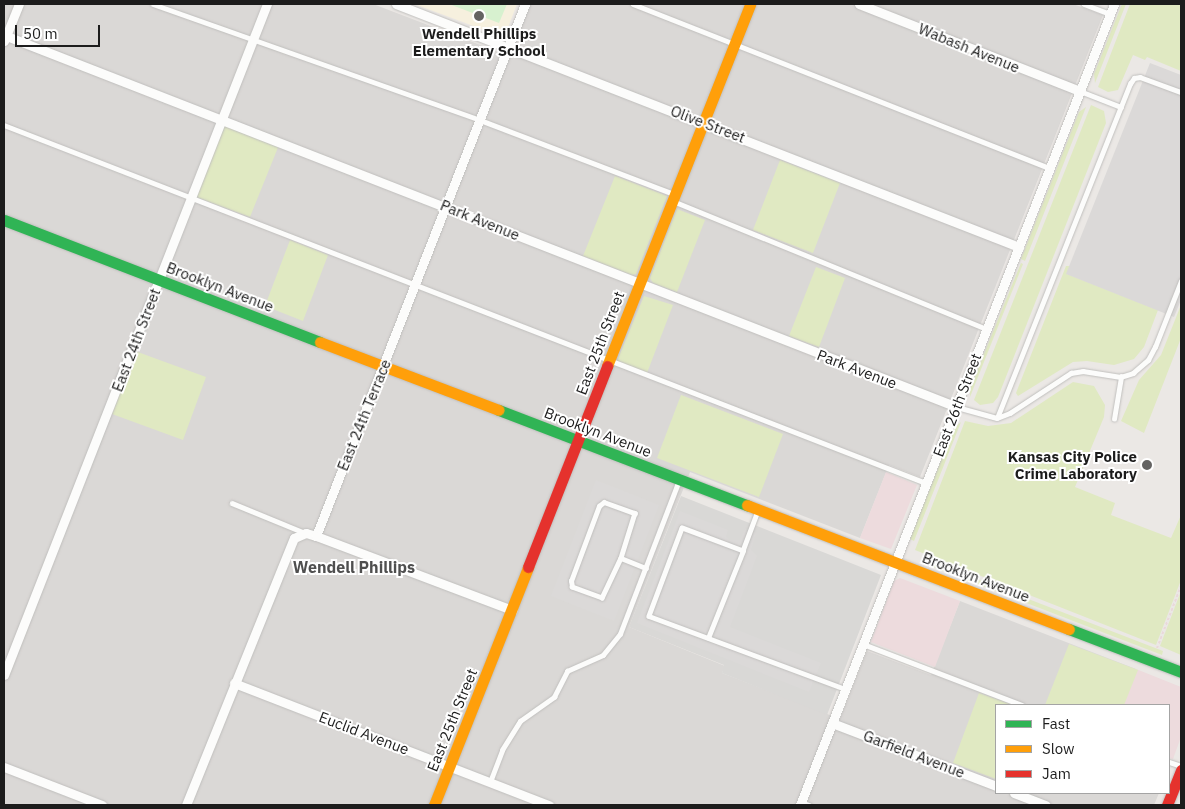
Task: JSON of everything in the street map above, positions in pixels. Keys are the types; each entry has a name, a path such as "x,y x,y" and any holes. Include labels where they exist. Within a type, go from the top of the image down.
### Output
{"street":[{"path":"4,38 19,4"},
{"name":"East 24th Street","path":"4,675 267,4"},
{"name":"Olive Street","path":"396,4 1019,247"},
{"name":"East 24th Terrace","path":"316,536 525,4"},
{"name":"East 25th Street","path":"434,805 750,4"},
{"name":"Wabash Avenue","path":"859,4 1080,92"},
{"name":"East 26th Street","path":"804,804 845,689 1114,4"},
{"name":"Park Avenue","path":"4,38 222,119 446,206 639,285 957,407"},
{"name":"Brooklyn Avenue","path":"4,220 1181,672"},
{"path":"186,805 294,538 306,533 316,536 512,610"},
{"name":"Euclid Avenue","path":"234,683 549,805"},
{"name":"Garfield Avenue","path":"832,723 995,786"},
{"path":"4,767 102,805"},
{"path":"1167,805 1181,770"},
{"path":"1017,794 1046,805"}],"lane":[{"path":"153,4 480,120 674,198 986,328"},
{"path":"633,4 1050,168"},
{"path":"1084,4 1110,14"},
{"path":"997,418 1134,78 1140,76 1181,92"},
{"path":"1080,92 1121,107"},
{"path":"4,125 415,284 609,362 927,483"},
{"path":"957,407 997,418 1010,413 1071,373 1083,371 1121,377 1133,373 1148,360 1181,281"},
{"path":"1114,419 1121,377"},
{"path":"490,782 502,750 520,721 554,696 567,671 602,655 620,634 679,479"},
{"path":"604,502 635,513 621,558 602,598 572,588 570,581 599,506 604,502"},
{"path":"232,503 306,533"},
{"path":"708,638 759,510"},
{"path":"743,551 682,528 649,616 845,689"},
{"path":"621,558 646,568"},
{"path":"863,644 1019,704"}],"path":[{"path":"1157,648 1181,586"}],"shaded area":[{"path":"4,4 373,4 509,56 530,4 1073,4 1103,15 920,477 889,465 860,538 690,472 629,627 725,666 722,673 840,719 867,651 931,675 960,601 1136,669 1123,704 995,704 995,794 1159,794 1154,805 4,805"},
{"name":"Wendell Phillips Elementary School","path":"414,4 517,4 507,30 498,35"},
{"path":"1150,63 1181,75 1181,300 1174,317 1066,274"},
{"path":"886,472 917,485 891,549 860,538"},
{"path":"596,480 659,505 614,621 551,596"},
{"path":"681,496 881,575 827,715 722,673 724,665 629,627"},
{"path":"680,511 728,530 726,537 730,540 740,540 745,529 756,533 751,550 757,556 730,627 821,663 809,692 637,623"},
{"path":"900,578 960,601 935,667 871,642 894,581"},
{"path":"1136,669 1181,687 1181,737 1173,759 1170,758 1170,704 1123,704"}],"green space":[{"path":"449,4 507,4 499,23"},
{"path":"1122,4 1126,4 1095,83 1094,74"},
{"path":"1130,4 1181,4 1181,71 1147,57 1145,60 1133,55 1118,90 1108,92 1098,87"},
{"path":"1091,105 1104,111 1106,123 998,397 993,403 980,405 974,400"},
{"path":"1086,107 1025,261 1021,259 1079,112"},
{"path":"225,123 279,145 250,217 196,197"},
{"path":"780,160 840,183 813,253 753,230"},
{"path":"615,176 667,196 636,274 632,275 583,256"},
{"path":"677,209 705,220 677,292 653,283 650,278"},
{"path":"290,240 328,255 303,321 265,306"},
{"path":"1021,263 1023,264 970,397 970,388"},
{"path":"1066,266 1070,266 1067,274 1158,310 1144,347 1134,359 1114,365 1087,361 1073,362 1018,396 1016,393"},
{"path":"816,267 845,278 819,347 789,336"},
{"path":"644,296 673,305 647,373 617,361"},
{"path":"1181,305 1181,338 1144,433 1121,421 1139,380 1161,355"},
{"path":"135,351 206,377 183,440 112,414"},
{"path":"1073,382 1094,386 1105,405 1104,417 1075,487 1115,503 1111,515 1171,538 1181,515 1181,580 1156,645 915,550 965,421 988,426 1011,423"},
{"path":"681,395 783,434 759,497 657,458"},
{"path":"961,422 914,541 910,539 954,428"},
{"path":"927,560 1163,651 1162,655 925,564"},
{"path":"1181,591 1181,655 1160,646"},
{"path":"1069,644 1138,670 1124,704 1045,704"},
{"path":"979,693 1010,704 995,704 995,779 953,763"}],"traffic: fast":[{"path":"4,220 320,342"},
{"path":"499,410 747,505"},
{"path":"1069,629 1181,672"}],"traffic: slow":[{"path":"607,366 750,4"},
{"path":"320,342 499,410"},
{"path":"747,505 1069,629"},
{"path":"434,805 528,567"}],"traffic: jam":[{"path":"528,567 607,366"},
{"path":"1167,805 1181,770"}],"place":[{"name":"Wendell Phillips Elementary School","path":"479,16"},
{"name":"Kansas City Police Crime Laboratory","path":"1147,465"}],"district":[{"name":"Wendell Phillips","path":"354,567"}]}
